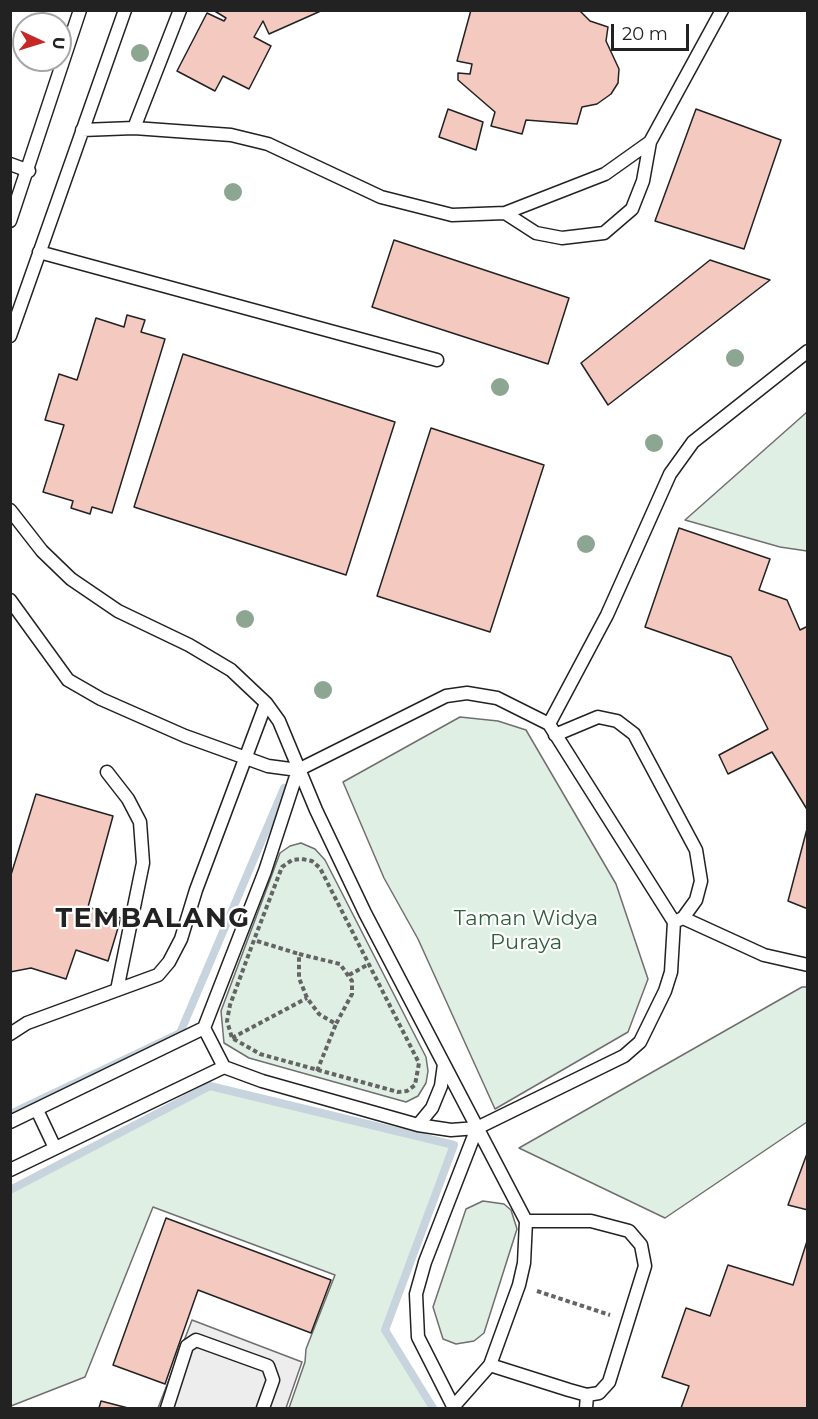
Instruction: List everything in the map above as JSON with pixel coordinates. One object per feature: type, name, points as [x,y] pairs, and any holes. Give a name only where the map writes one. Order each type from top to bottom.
[{"type":"lane","points":[[11,216],[29,171],[80,10]]},
{"type":"lane","points":[[10,336],[125,10]]},
{"type":"lane","points":[[134,128],[180,10]]},
{"type":"lane","points":[[505,213],[536,233],[562,238],[604,233],[632,209],[643,181],[650,142],[722,10]]},
{"type":"lane","points":[[82,130],[134,128],[231,135],[268,144],[381,198],[452,215],[505,213],[605,174],[650,142]]},
{"type":"lane","points":[[10,164],[29,171]]},
{"type":"lane","points":[[39,252],[437,360]]},
{"type":"lane","points":[[552,729],[607,615],[670,474],[693,442],[807,351]]},
{"type":"lane","points":[[10,510],[42,551],[71,579],[118,611],[189,645],[231,670],[266,703],[279,721],[298,770],[337,856],[526,1221],[524,1263],[519,1285],[490,1365],[454,1408],[418,1337],[416,1294],[425,1262],[477,1128]]},
{"type":"lane","points":[[10,600],[68,680],[112,704],[268,766],[298,770],[446,696],[467,693],[497,698],[552,729],[679,920],[764,955],[807,965]]},
{"type":"lane","points":[[10,1034],[27,1023],[158,975],[170,962],[181,939],[196,890],[266,703]]},
{"type":"lane","points":[[10,1170],[224,1067],[308,1095],[418,1125],[451,1130],[477,1128],[624,1056],[640,1042],[665,992],[671,972],[679,920],[696,900],[701,881],[696,850],[634,734],[617,721],[598,717],[552,729]]},
{"type":"lane","points":[[10,1122],[204,1028],[240,935],[298,770]]},
{"type":"lane","points":[[106,772],[128,799],[140,822],[142,853],[117,990]]},
{"type":"lane","points":[[204,1028],[224,1067]]},
{"type":"lane","points":[[418,1125],[432,1108],[441,1086],[444,1064]]},
{"type":"lane","points":[[37,1110],[55,1148]]},
{"type":"lane","points":[[490,1365],[587,1395],[599,1393],[609,1382],[645,1266],[640,1245],[629,1231],[591,1221],[526,1221]]},
{"type":"lane","points":[[167,1408],[187,1346],[196,1340],[268,1366],[273,1380],[263,1408]]},
{"type":"lane","points":[[586,1408],[587,1395]]},
{"type":"path","points":[[292,860],[312,861],[320,868],[367,965],[419,1063],[414,1085],[407,1092],[398,1092],[260,1054],[232,1038],[227,1021],[230,1005],[282,867],[292,860]]},
{"type":"path","points":[[240,935],[299,954],[330,960],[340,964],[349,975],[352,994],[336,1024],[308,1095]]},
{"type":"path","points":[[349,975],[386,953]]},
{"type":"path","points":[[299,954],[299,978],[307,998],[319,1014],[336,1024]]},
{"type":"path","points":[[232,1038],[307,998]]},
{"type":"path","points":[[519,1285],[628,1321]]},
{"type":"green space","points":[[807,412],[807,551],[780,547],[685,520]]},
{"type":"green space","name":"Taman Widya Puraya","points":[[460,717],[498,721],[526,730],[616,884],[648,979],[628,1032],[495,1109],[418,939],[384,878],[343,782]]},
{"type":"green space","points":[[301,843],[315,849],[325,860],[426,1057],[428,1071],[426,1083],[418,1096],[406,1102],[249,1058],[224,1043],[221,1011],[280,853],[290,846]]},
{"type":"green space","points":[[802,987],[807,987],[807,1122],[665,1218],[519,1148]]},
{"type":"green space","points":[[210,1086],[454,1145],[385,1329],[433,1408],[289,1408],[305,1362],[306,1349],[335,1275],[153,1207],[85,1377],[11,1406],[11,1190]]},
{"type":"green space","points":[[483,1201],[504,1204],[511,1210],[517,1229],[484,1333],[474,1341],[456,1344],[443,1339],[433,1307],[466,1209]]},
{"type":"shaded area","points":[[192,1320],[302,1362],[286,1408],[158,1408]]},
{"type":"building","points":[[213,10],[323,10],[269,34],[263,21],[254,37],[271,46],[249,89],[223,76],[215,91],[177,71],[207,13],[224,21],[226,18]]},
{"type":"building","points":[[471,10],[579,10],[590,21],[608,27],[606,41],[619,69],[618,83],[611,94],[597,104],[582,107],[577,124],[526,120],[522,134],[491,126],[495,112],[458,80],[458,73],[470,74],[472,64],[457,61]]},
{"type":"building","points":[[448,109],[483,122],[476,150],[439,137]]},
{"type":"building","points":[[696,109],[781,140],[744,249],[655,221]]},
{"type":"building","points":[[394,240],[569,298],[548,364],[372,307]]},
{"type":"building","points":[[710,260],[770,280],[608,405],[581,363]]},
{"type":"building","points":[[127,315],[145,320],[141,332],[165,339],[112,513],[92,507],[90,514],[71,508],[73,501],[43,492],[64,425],[45,420],[59,374],[77,380],[96,318],[124,327]]},
{"type":"building","points":[[183,354],[395,422],[346,575],[134,507]]},
{"type":"building","points":[[431,428],[544,465],[490,632],[377,596]]},
{"type":"building","points":[[679,528],[770,559],[759,590],[787,600],[800,630],[808,626],[808,811],[772,752],[728,774],[719,755],[768,729],[731,657],[645,627]]},
{"type":"building","points":[[36,794],[113,816],[88,907],[121,918],[108,961],[76,950],[66,979],[31,968],[10,972],[10,878]]},
{"type":"building","points":[[808,825],[808,909],[788,901]]},
{"type":"building","points":[[808,1151],[808,1210],[788,1205]]},
{"type":"building","points":[[166,1218],[331,1280],[311,1333],[198,1290],[165,1384],[113,1365]]},
{"type":"building","points":[[808,1238],[808,1408],[681,1408],[689,1386],[662,1377],[686,1308],[710,1316],[728,1265],[793,1285]]},
{"type":"building","points":[[101,1401],[128,1408],[99,1408]]},
{"type":"waterway","points":[[10,1114],[180,1033],[284,788]]},
{"type":"waterway","points":[[10,1190],[210,1086],[454,1145],[385,1330],[433,1408]]},
{"type":"district","name":"TEMBALANG","points":[[153,919]]}]
